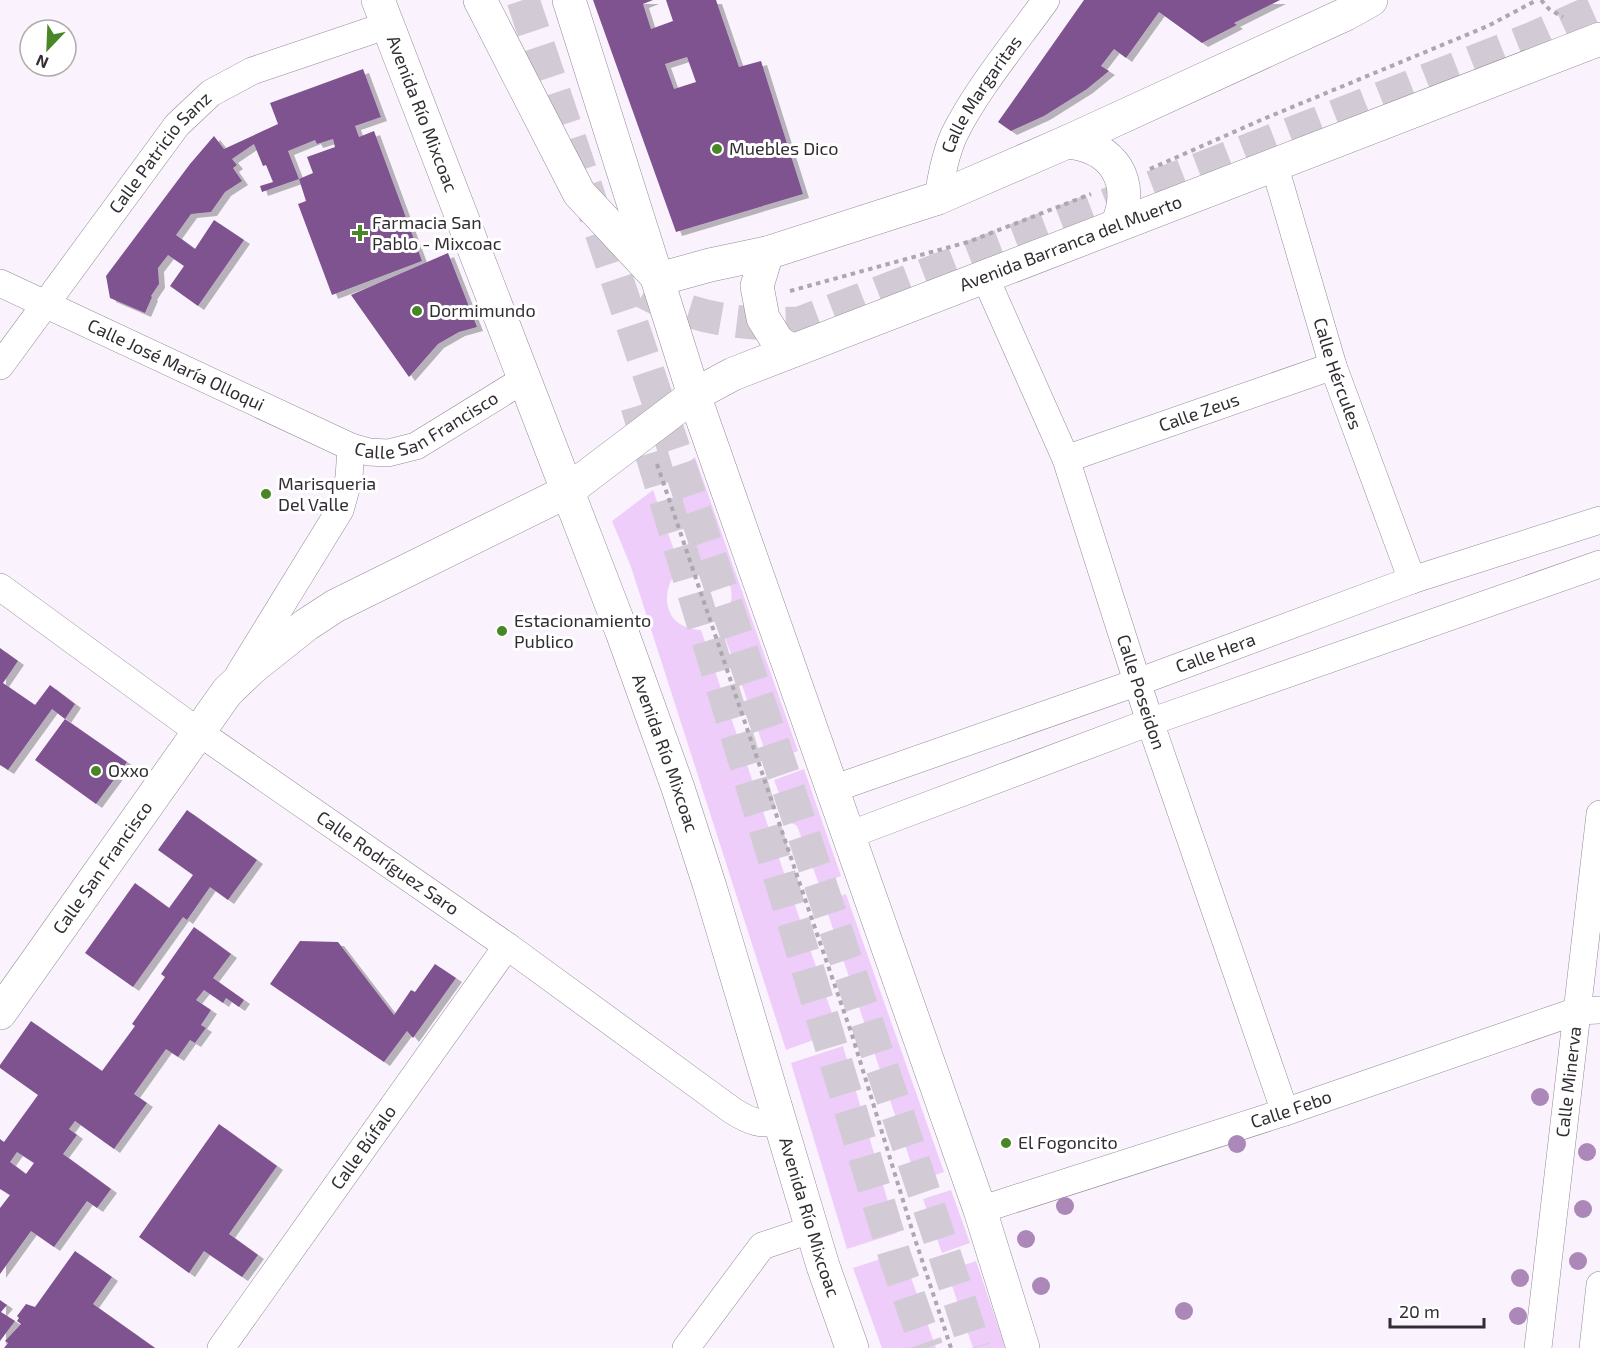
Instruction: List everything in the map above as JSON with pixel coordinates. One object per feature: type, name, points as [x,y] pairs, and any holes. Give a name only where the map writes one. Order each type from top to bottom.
[{"type":"main road","points":[[480,0],[579,193],[659,279]]},
{"type":"main road","points":[[570,0],[694,394],[980,1210],[1023,1348]]},
{"type":"main road","points":[[659,279],[767,253],[939,198],[1067,142],[1346,14],[1371,0]]},
{"type":"main road","name":"Avenida Río Mixcoac","points":[[383,13],[566,492],[622,632],[678,788],[813,1229],[852,1348]]},
{"type":"main road","name":"Avenida Barranca del Muerto","points":[[566,492],[694,394],[733,374],[1274,164],[1594,44]]},
{"type":"main road","points":[[1067,142],[1095,148],[1117,168],[1125,196],[1123,211],[1117,225]]},
{"type":"main road","points":[[767,253],[757,286],[763,318],[778,342],[792,351]]},
{"type":"main road","name":"Calle San Francisco","points":[[0,1013],[227,692],[278,645],[335,606],[566,492]]},
{"type":"street","name":"Calle Margaritas","points":[[939,198],[946,156],[953,136],[967,110],[1046,0]]},
{"type":"street","name":"Calle Patricio Sanz","points":[[0,366],[177,125],[211,93],[252,71],[383,13]]},
{"type":"street","name":"Calle Hércules","points":[[1274,164],[1333,366],[1412,580]]},
{"type":"street","name":"Calle Poseidon","points":[[985,276],[1066,459],[1150,722],[1285,1112]]},
{"type":"street","name":"Calle José María Olloqui","points":[[0,283],[351,447]]},
{"type":"street","name":"Calle Zeus","points":[[1066,459],[1333,366]]},
{"type":"street","name":"Calle San Francisco","points":[[227,692],[340,510],[349,478],[351,447],[369,452],[388,453],[416,446],[523,380]]},
{"type":"street","name":"Calle Hera","points":[[833,789],[1138,682],[1412,580],[1600,520]]},
{"type":"street","points":[[849,835],[1150,722],[1600,564]]},
{"type":"street","name":"Calle Rodríguez Saro","points":[[0,587],[200,733],[507,946],[733,1111],[749,1121],[767,1124],[780,1121]]},
{"type":"street","name":"Calle Minerva","points":[[1538,1348],[1588,1011],[1600,814]]},
{"type":"street","name":"Calle Búfalo","points":[[221,1348],[507,946]]},
{"type":"street","name":"Calle Febo","points":[[980,1210],[1588,1011]]},
{"type":"street","points":[[686,1348],[762,1246],[813,1229]]},
{"type":"street","points":[[1593,1348],[1600,1285]]},
{"type":"path","points":[[646,432],[852,1035],[951,1348]]},
{"type":"shaded area","points":[[695,457],[798,751],[769,762],[720,623],[727,614],[730,604],[732,595],[730,586],[720,570],[711,565],[699,563],[669,476]]},
{"type":"shaded area","points":[[653,490],[680,567],[669,587],[668,607],[672,616],[679,623],[688,628],[701,630],[838,1031],[786,1050],[631,567],[612,521]]},
{"type":"shaded area","points":[[804,769],[841,876],[819,884],[797,826],[790,822],[774,780]]},
{"type":"shaded area","points":[[846,894],[944,1172],[917,1181],[824,902]]},
{"type":"shaded area","points":[[843,1046],[897,1233],[847,1249],[791,1063]]},
{"type":"shaded area","points":[[951,1190],[970,1243],[942,1253],[923,1199]]},
{"type":"shaded area","points":[[902,1252],[936,1348],[882,1348],[853,1268]]},
{"type":"shaded area","points":[[976,1261],[1005,1348],[973,1348],[947,1271]]},
{"type":"building","name":"Muebles Dico","points":[[593,0],[653,0],[643,4],[651,29],[673,21],[666,0],[716,0],[739,67],[761,61],[803,194],[676,232]],"holes":[[[687,57],[696,82],[674,89],[665,64]]]},
{"type":"building","points":[[1084,0],[1280,0],[1234,23],[1237,25],[1202,43],[1159,12],[1126,58],[1114,49],[1101,66],[1109,71],[1087,89],[1044,116],[1011,131],[998,122]]},
{"type":"building","points":[[363,69],[381,117],[355,126],[359,137],[374,131],[422,261],[332,295],[298,204],[306,201],[299,179],[262,192],[260,186],[273,182],[254,144],[232,159],[237,165],[233,168],[242,181],[225,192],[211,212],[191,214],[176,235],[195,249],[214,220],[244,240],[198,306],[170,286],[184,266],[168,255],[158,268],[159,284],[151,296],[145,313],[110,298],[106,276],[190,164],[214,136],[224,149],[278,124],[270,103]],"holes":[[[333,139],[335,147],[307,157],[313,173],[299,179],[288,151],[315,140],[317,144]]]},
{"type":"building","name":"Dormimundo","points":[[448,253],[477,327],[459,332],[438,344],[409,377],[351,295]]},
{"type":"building","points":[[0,648],[18,661],[3,683],[35,705],[50,685],[75,704],[65,719],[52,709],[8,770],[0,765]]},
{"type":"building","points":[[65,719],[127,762],[96,804],[35,760]]},
{"type":"building","points":[[187,810],[257,860],[228,900],[210,887],[187,920],[183,917],[133,987],[85,953],[135,883],[169,908],[193,875],[158,850]]},
{"type":"building","points":[[194,927],[231,954],[213,978],[244,1000],[239,1007],[226,998],[223,1003],[204,990],[196,1000],[211,1010],[201,1025],[206,1028],[195,1043],[190,1040],[178,1057],[166,1049],[134,1094],[147,1103],[114,1149],[75,1121],[69,1129],[77,1135],[63,1154],[111,1189],[97,1208],[87,1201],[54,1247],[31,1231],[0,1274],[0,1208],[10,1195],[0,1189],[0,1139],[4,1142],[38,1095],[0,1068],[0,1065],[31,1021],[102,1071],[135,1026],[132,1024],[165,977],[161,974]],"holes":[[[17,1152],[34,1163],[26,1174],[10,1162]]]},
{"type":"building","points":[[300,941],[338,942],[394,1015],[411,990],[415,992],[435,964],[456,978],[413,1038],[407,1031],[384,1062],[270,984]]},
{"type":"building","points":[[219,1124],[277,1166],[229,1234],[258,1255],[242,1277],[204,1251],[189,1273],[139,1237]]},
{"type":"building","points":[[75,1251],[112,1277],[93,1304],[155,1348],[4,1348],[8,1343],[5,1341],[21,1324],[17,1321],[19,1318],[17,1316],[26,1304],[35,1307]]},
{"type":"building","points":[[0,1300],[7,1305],[1,1312],[15,1321],[0,1341]]},
{"type":"tunnel","points":[[523,0],[975,1348]]},
{"type":"tunnel","points":[[644,292],[681,309],[720,319],[740,322],[800,323],[1318,123],[1533,38],[1600,8]]},
{"type":"tunnel","points":[[637,406],[895,1257],[927,1348]]},
{"type":"place","name":"Muebles Dico","points":[[717,149]]},
{"type":"place","name":"Farmacia San Pablo - Mixcoac","points":[[360,233]]},
{"type":"place","name":"Dormimundo","points":[[417,311]]},
{"type":"place","name":"Marisqueria Del Valle","points":[[266,494]]},
{"type":"place","name":"Estacionamiento Publico","points":[[502,631]]},
{"type":"place","name":"Oxxo","points":[[96,771]]},
{"type":"place","name":"El Fogoncito","points":[[1006,1143]]}]
